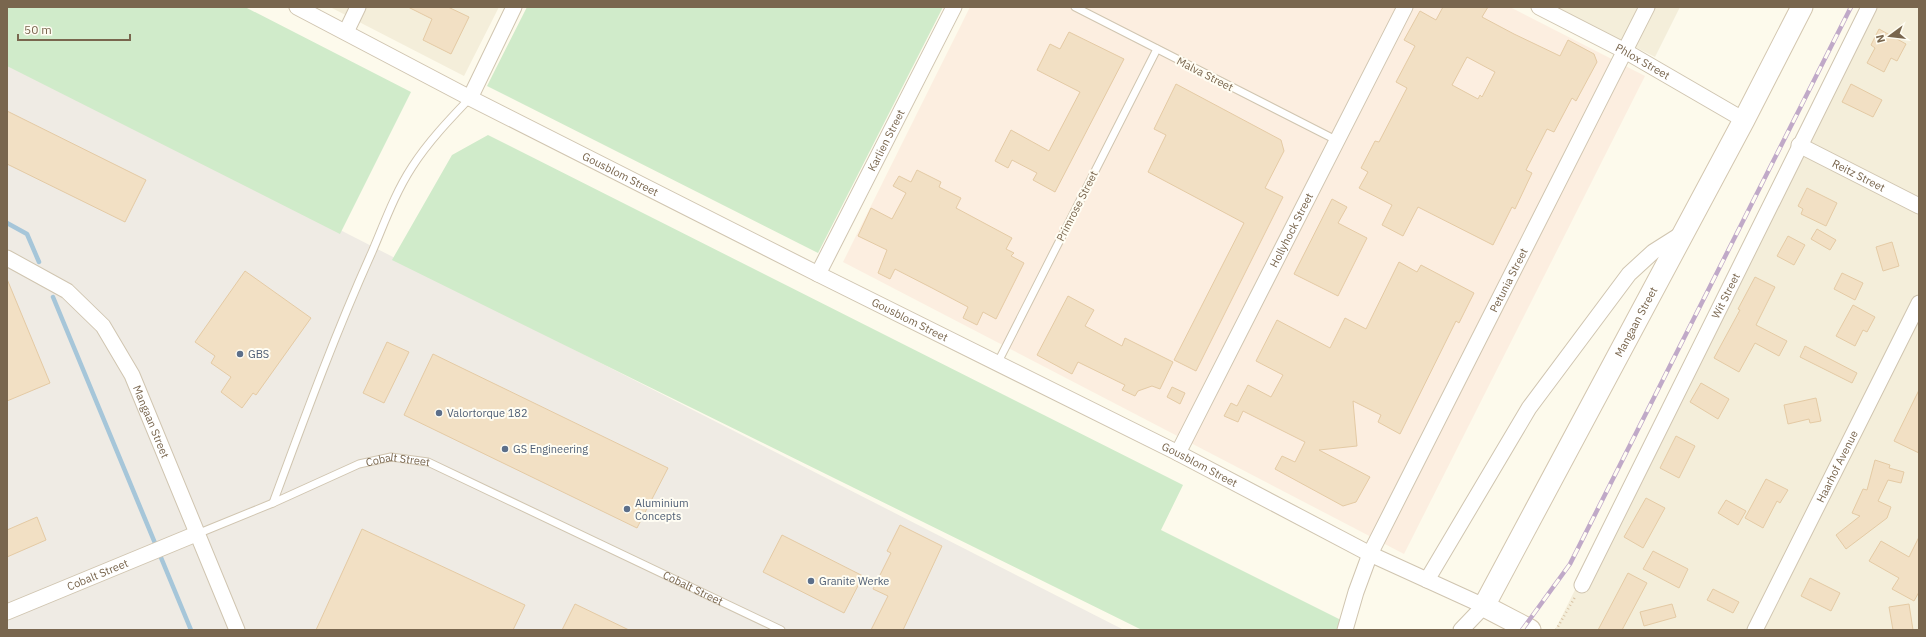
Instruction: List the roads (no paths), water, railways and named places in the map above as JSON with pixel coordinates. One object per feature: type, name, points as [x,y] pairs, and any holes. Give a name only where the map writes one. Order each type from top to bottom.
[{"type":"street","name":"Gousblom Street","points":[[297,7],[470,98],[997,364],[1178,453],[1370,554],[1484,606],[1527,629]]},
{"type":"street","points":[[346,32],[358,7]]},
{"type":"street","points":[[470,98],[514,7]]},
{"type":"street","name":"Karlien Street","points":[[818,274],[954,7]]},
{"type":"street","name":"Hollyhock Street","points":[[1178,453],[1405,7]]},
{"type":"street","name":"Phlox Street","points":[[1540,7],[1625,51],[1744,120]]},
{"type":"street","name":"Petunia Street","points":[[1345,630],[1356,592],[1370,554],[1647,7]]},
{"type":"street","name":"Mangaan Street","points":[[1461,630],[1484,606],[1744,120],[1802,7]]},
{"type":"street","name":"Wit Street","points":[[1582,585],[1799,145],[1869,7]]},
{"type":"street","name":"Reitz Street","points":[[1799,145],[1919,206]]},
{"type":"street","points":[[1427,580],[1534,402],[1629,274],[1653,252],[1685,231]]},
{"type":"street","name":"Mangaan Street","points":[[7,258],[67,291],[103,326],[132,375],[196,534],[237,630]]},
{"type":"street","name":"Haarhof Avenue","points":[[1755,630],[1919,303]]},
{"type":"street","name":"Cobalt Street","points":[[7,612],[196,534]]},
{"type":"lane","name":"Malva Street","points":[[1075,7],[1336,140]]},
{"type":"lane","name":"Primrose Street","points":[[997,364],[1157,49]]},
{"type":"lane","points":[[273,503],[321,374],[358,282],[399,191],[427,145],[470,98]]},
{"type":"lane","name":"Cobalt Street","points":[[196,534],[273,503],[359,464],[391,457],[428,462],[781,630]]},
{"type":"waterway","points":[[7,223],[27,234],[39,262]]},
{"type":"waterway","points":[[53,297],[191,630]]},
{"type":"railway","points":[[1522,630],[1570,564],[1851,7]]},
{"type":"place","name":"GBS","points":[[240,354]]},
{"type":"place","name":"Valortorque 182","points":[[439,413]]},
{"type":"place","name":"GS Engineering","points":[[505,449]]},
{"type":"place","name":"Aluminium Concepts","points":[[627,509]]},
{"type":"place","name":"Granite Werke","points":[[811,581]]}]
